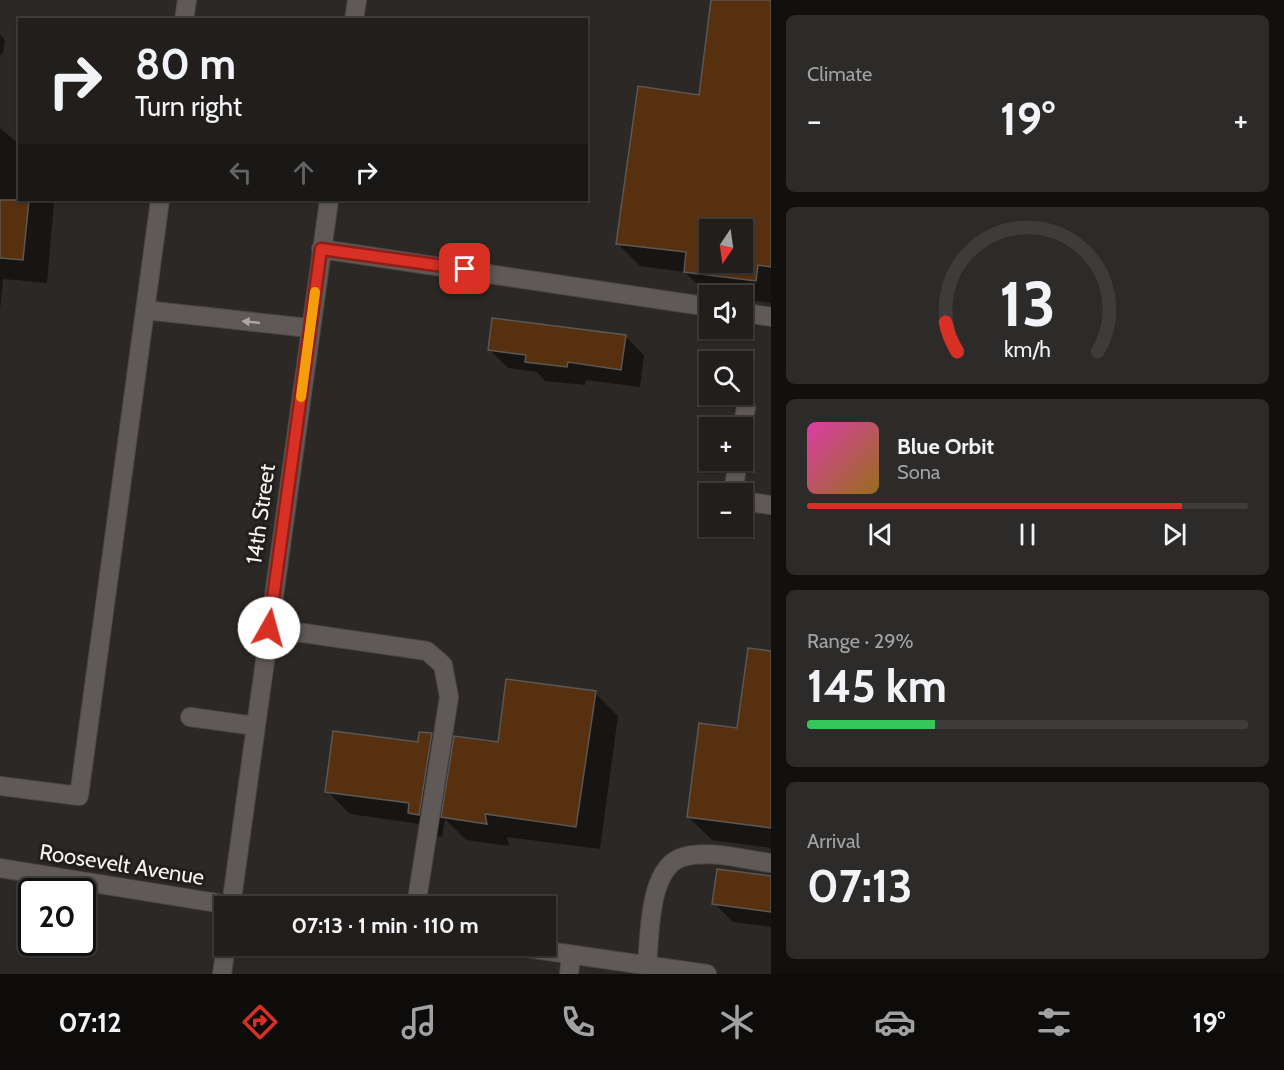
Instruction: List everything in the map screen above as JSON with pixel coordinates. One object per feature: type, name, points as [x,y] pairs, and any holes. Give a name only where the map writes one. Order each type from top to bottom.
[{"type":"street","points":[[184,18],[187,0]]},
{"type":"street","points":[[354,18],[357,0]]},
{"type":"street","points":[[0,786],[79,796],[160,201]]},
{"type":"street","name":"14th Street","points":[[232,896],[309,328],[329,201]]},
{"type":"street","points":[[321,249],[699,305]]},
{"type":"street","points":[[145,310],[309,328]]},
{"type":"street","points":[[753,314],[771,316]]},
{"type":"street","points":[[744,417],[746,407]]},
{"type":"street","points":[[753,503],[771,505]]},
{"type":"street","points":[[269,628],[427,651],[443,665],[449,697],[418,896]]},
{"type":"street","points":[[190,717],[256,726]]},
{"type":"street","points":[[646,965],[654,894],[666,869],[682,857],[708,856],[771,863]]},
{"type":"street","name":"Roosevelt Avenue","points":[[0,868],[214,903]]},
{"type":"street","points":[[556,953],[707,974]]},
{"type":"street","points":[[568,974],[571,955]]},
{"type":"street","points":[[222,974],[224,956]]},
{"type":"building","points":[[711,0],[771,0],[771,267],[758,265],[756,281],[684,272],[686,252],[616,244],[638,86],[699,95]]},
{"type":"building","points":[[0,200],[29,201],[23,260],[0,258]]},
{"type":"building","points":[[492,318],[626,335],[621,370],[568,362],[567,367],[525,362],[526,355],[488,350]]},
{"type":"building","points":[[748,648],[771,651],[771,828],[687,817],[699,723],[737,728]]},
{"type":"building","points":[[506,679],[596,691],[576,827],[485,814],[487,824],[441,817],[454,736],[498,742]]},
{"type":"building","points":[[333,731],[418,742],[419,732],[432,733],[419,815],[408,813],[409,803],[325,792]]},
{"type":"building","points":[[717,869],[771,876],[771,912],[712,904]]},
{"type":"slow traffic","points":[[301,397],[315,292]]},
{"type":"route","points":[[269,628],[321,249],[465,269]]}]
